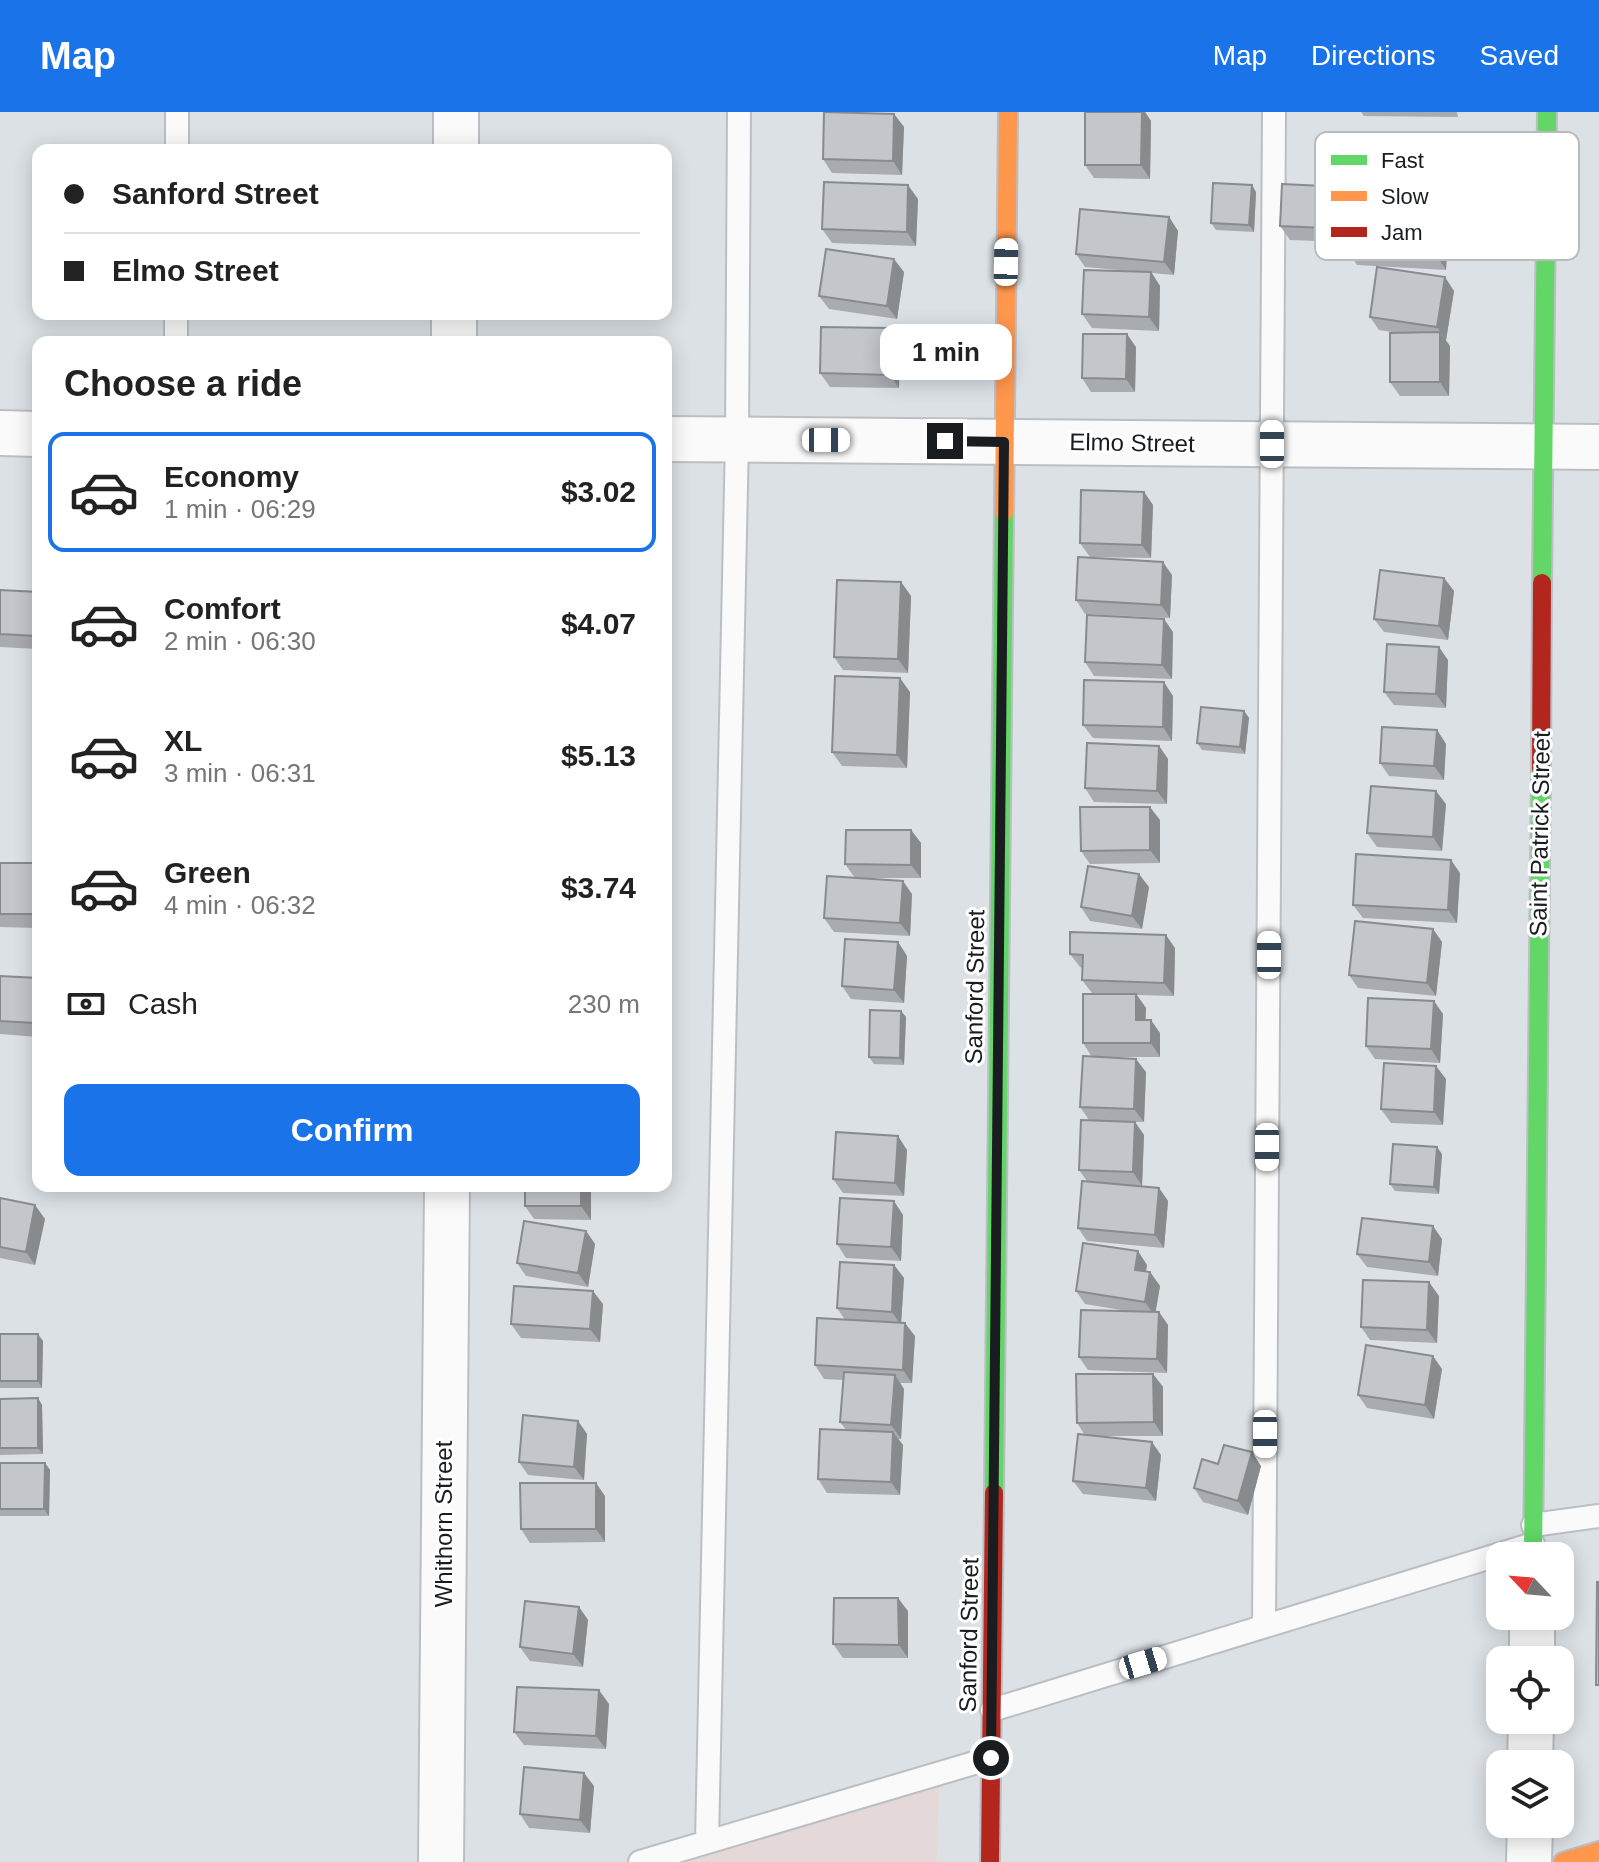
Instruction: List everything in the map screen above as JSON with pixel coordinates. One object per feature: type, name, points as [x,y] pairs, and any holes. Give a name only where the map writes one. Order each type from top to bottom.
[{"type":"street","points":[[456,112],[456,144]]},
{"type":"street","name":"Sanford Street","points":[[990,1862],[1008,112]]},
{"type":"street","name":"Saint Patrick Street","points":[[1547,112],[1547,132]]},
{"type":"street","name":"Saint Patrick Street","points":[[1533,1542],[1546,260]]},
{"type":"street","points":[[0,433],[32,434]]},
{"type":"street","name":"Elmo Street","points":[[672,439],[1599,447]]},
{"type":"street","name":"Whithorn Street","points":[[441,1862],[447,1192]]},
{"type":"street","points":[[1529,1862],[1530,1838]]},
{"type":"street","points":[[1563,1862],[1599,1851]]},
{"type":"lane","points":[[177,112],[177,144]]},
{"type":"lane","points":[[707,1842],[737,439],[739,112]]},
{"type":"lane","points":[[1264,1626],[1274,112]]},
{"type":"lane","points":[[1533,1542],[1599,1516]]},
{"type":"lane","points":[[992,1710],[1486,1557]]},
{"type":"lane","points":[[640,1862],[991,1758]]},
{"type":"shaded area","points":[[939,1785],[937,1862],[685,1862]]},
{"type":"building","points":[[824,112],[894,114],[893,161],[823,159]]},
{"type":"building","points":[[1085,112],[1142,112],[1141,165],[1085,165]]},
{"type":"building","points":[[824,182],[908,185],[907,232],[822,229]]},
{"type":"building","points":[[1213,183],[1252,185],[1249,225],[1211,223]]},
{"type":"building","points":[[1282,184],[1315,186],[1315,228],[1280,226]]},
{"type":"building","points":[[1080,209],[1169,217],[1164,262],[1076,254]]},
{"type":"building","points":[[826,249],[894,259],[887,306],[819,296]]},
{"type":"building","points":[[1377,267],[1445,277],[1437,327],[1370,317]]},
{"type":"building","points":[[1084,270],[1151,272],[1149,317],[1082,314]]},
{"type":"building","points":[[821,327],[890,328],[890,375],[820,373]]},
{"type":"building","points":[[1440,332],[1440,382],[1390,382],[1390,333]]},
{"type":"building","points":[[1083,334],[1127,334],[1126,379],[1082,378]]},
{"type":"building","points":[[1081,490],[1144,492],[1142,545],[1080,543]]},
{"type":"building","points":[[1078,557],[1163,562],[1161,605],[1076,600]]},
{"type":"building","points":[[1380,570],[1444,578],[1439,626],[1374,619]]},
{"type":"building","points":[[837,580],[901,582],[898,659],[834,657]]},
{"type":"building","points":[[0,590],[32,592],[32,636],[0,634]]},
{"type":"building","points":[[1087,615],[1164,619],[1162,665],[1085,662]]},
{"type":"building","points":[[1387,644],[1439,647],[1436,694],[1384,692]]},
{"type":"building","points":[[835,676],[900,678],[897,755],[832,752]]},
{"type":"building","points":[[1084,680],[1164,682],[1163,727],[1083,725]]},
{"type":"building","points":[[1201,707],[1244,711],[1240,747],[1197,743]]},
{"type":"building","points":[[1382,727],[1437,730],[1434,766],[1380,763]]},
{"type":"building","points":[[1087,743],[1159,746],[1157,791],[1085,788]]},
{"type":"building","points":[[1371,786],[1436,791],[1433,837],[1367,833]]},
{"type":"building","points":[[1080,807],[1150,807],[1150,850],[1081,851]]},
{"type":"building","points":[[846,830],[911,830],[911,865],[845,864]]},
{"type":"building","points":[[1356,854],[1451,860],[1448,910],[1353,905]]},
{"type":"building","points":[[0,863],[32,863],[32,914],[0,914]]},
{"type":"building","points":[[1088,866],[1139,874],[1132,916],[1081,907]]},
{"type":"building","points":[[827,876],[903,881],[900,923],[824,918]]},
{"type":"building","points":[[1355,921],[1433,929],[1427,983],[1349,975]]},
{"type":"building","points":[[1070,932],[1166,935],[1164,983],[1082,980],[1083,955],[1070,954]]},
{"type":"building","points":[[845,939],[898,942],[894,990],[842,986]]},
{"type":"building","points":[[0,976],[32,978],[32,1023],[0,1021]]},
{"type":"building","points":[[1083,994],[1136,994],[1136,1020],[1151,1020],[1151,1043],[1083,1043]]},
{"type":"building","points":[[1368,998],[1434,1001],[1431,1049],[1366,1046]]},
{"type":"building","points":[[870,1010],[901,1011],[900,1058],[869,1057]]},
{"type":"building","points":[[1083,1056],[1136,1059],[1134,1109],[1080,1107]]},
{"type":"building","points":[[1384,1063],[1436,1066],[1434,1112],[1381,1109]]},
{"type":"building","points":[[1081,1120],[1135,1122],[1133,1172],[1079,1170]]},
{"type":"building","points":[[836,1132],[898,1136],[895,1183],[833,1179]]},
{"type":"building","points":[[1393,1144],[1437,1147],[1434,1187],[1390,1184]]},
{"type":"building","points":[[1082,1181],[1159,1188],[1155,1235],[1078,1228]]},
{"type":"building","points":[[525,1192],[581,1192],[581,1206],[525,1206]]},
{"type":"building","points":[[0,1198],[35,1205],[26,1252],[0,1247]]},
{"type":"building","points":[[840,1198],[894,1201],[891,1247],[837,1244]]},
{"type":"building","points":[[1362,1218],[1433,1226],[1429,1262],[1357,1254]]},
{"type":"building","points":[[524,1221],[586,1231],[578,1273],[517,1263]]},
{"type":"building","points":[[1083,1243],[1138,1251],[1135,1270],[1150,1272],[1145,1302],[1076,1291]]},
{"type":"building","points":[[840,1262],[894,1265],[892,1312],[837,1308]]},
{"type":"building","points":[[1363,1280],[1429,1282],[1427,1330],[1361,1327]]},
{"type":"building","points":[[514,1286],[593,1291],[590,1329],[511,1324]]},
{"type":"building","points":[[1081,1310],[1159,1312],[1157,1359],[1079,1357]]},
{"type":"building","points":[[817,1318],[905,1323],[903,1370],[815,1365]]},
{"type":"building","points":[[0,1334],[38,1334],[38,1381],[0,1381]]},
{"type":"building","points":[[1366,1345],[1433,1356],[1425,1405],[1358,1395]]},
{"type":"building","points":[[844,1372],[895,1375],[891,1425],[840,1422]]},
{"type":"building","points":[[1076,1374],[1153,1374],[1154,1422],[1077,1423]]},
{"type":"building","points":[[38,1398],[38,1448],[0,1448],[0,1399]]},
{"type":"building","points":[[523,1415],[578,1421],[574,1467],[519,1462]]},
{"type":"building","points":[[820,1429],[893,1432],[891,1482],[818,1479]]},
{"type":"building","points":[[1078,1434],[1152,1442],[1146,1488],[1073,1481]]},
{"type":"building","points":[[1224,1445],[1252,1452],[1238,1501],[1194,1488],[1202,1459],[1218,1464]]},
{"type":"building","points":[[0,1463],[45,1463],[44,1509],[0,1509]]},
{"type":"building","points":[[520,1483],[596,1483],[596,1529],[521,1529]]},
{"type":"building","points":[[1599,1582],[1599,1685],[1596,1685]]},
{"type":"building","points":[[834,1598],[898,1598],[899,1645],[833,1644]]},
{"type":"building","points":[[525,1601],[579,1607],[573,1654],[520,1647]]},
{"type":"building","points":[[517,1687],[599,1690],[596,1736],[514,1732]]},
{"type":"building","points":[[524,1767],[584,1773],[580,1820],[520,1814]]},
{"type":"traffic: fast","points":[[1547,112],[1547,132]]},
{"type":"traffic: fast","points":[[1542,583],[1545,260]]},
{"type":"traffic: fast","points":[[994,1493],[1004,512]]},
{"type":"traffic: fast","points":[[1533,1542],[1541,768]]},
{"type":"traffic: slow","points":[[1004,512],[1008,112]]},
{"type":"traffic: slow","points":[[1563,1862],[1599,1851]]},
{"type":"traffic: jam","points":[[1541,768],[1542,583]]},
{"type":"traffic: jam","points":[[990,1862],[994,1493]]},
{"type":"route","points":[[945,441],[1004,442],[991,1758]]}]
